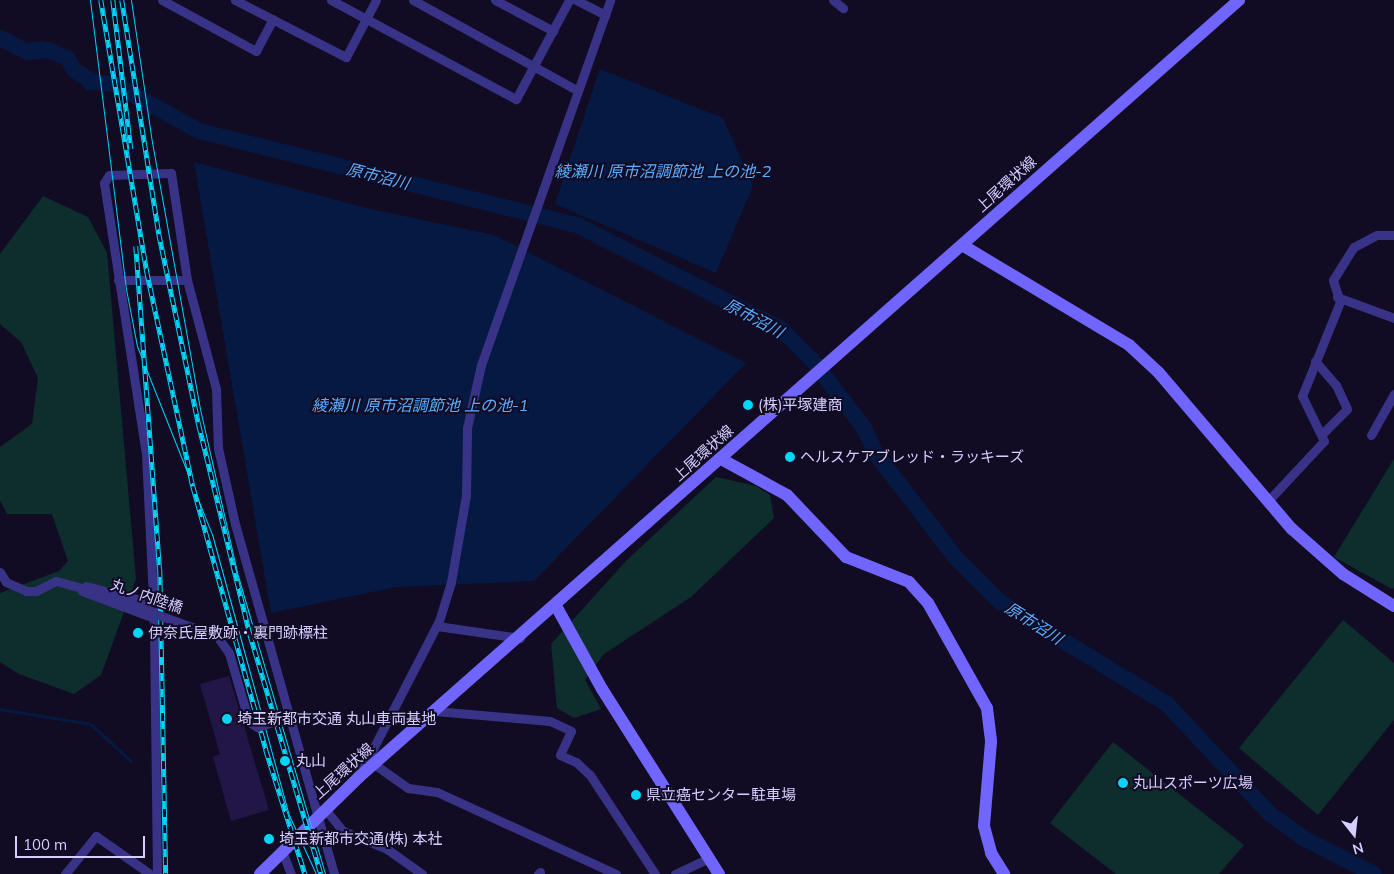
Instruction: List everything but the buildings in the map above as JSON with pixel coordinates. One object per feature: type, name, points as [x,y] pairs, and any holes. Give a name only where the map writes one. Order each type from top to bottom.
[{"type":"street","points":[[162,0],[256,52],[273,20]]},
{"type":"street","points":[[235,0],[346,57],[376,0]]},
{"type":"street","points":[[331,0],[516,99],[569,0]]},
{"type":"street","points":[[413,0],[578,90]]},
{"type":"street","points":[[495,0],[553,31]]},
{"type":"street","points":[[576,0],[605,15]]},
{"type":"street","points":[[359,776],[437,626],[453,573],[466,495],[467,428],[481,365],[610,0]]},
{"type":"street","points":[[834,0],[843,8]]},
{"type":"street","name":"上尾環状線","points":[[260,874],[359,776],[520,638],[1239,0]]},
{"type":"street","points":[[157,874],[154,603],[145,448],[104,184],[109,175],[171,173],[187,280],[216,389],[218,448],[223,472],[284,719],[322,812],[334,874]]},
{"type":"street","points":[[1268,501],[1321,447],[1322,433],[1303,405],[1302,396],[1340,302],[1333,280],[1354,248],[1378,235],[1394,235]]},
{"type":"street","points":[[962,245],[1129,345],[1159,373],[1268,501],[1322,557],[1394,606]]},
{"type":"street","points":[[118,280],[187,280]]},
{"type":"street","points":[[1337,297],[1394,318]]},
{"type":"street","points":[[1316,361],[1336,385],[1347,409],[1322,433]]},
{"type":"street","points":[[1371,435],[1394,394]]},
{"type":"street","points":[[721,459],[787,495],[846,557],[909,582],[928,603],[987,708],[991,742],[984,826],[991,853],[1004,874]]},
{"type":"street","points":[[0,572],[6,582],[26,591],[36,591],[56,580],[78,588],[84,594],[154,618]]},
{"type":"street","points":[[78,588],[88,586],[154,603]]},
{"type":"street","name":"丸ノ内陸橋","points":[[78,588],[89,590],[217,636],[229,653],[249,722],[257,727],[284,719]]},
{"type":"street","points":[[556,606],[602,690],[719,874]]},
{"type":"street","points":[[437,626],[520,638]]},
{"type":"street","points":[[435,711],[550,721],[570,731],[560,755],[576,762],[590,775],[654,874]]},
{"type":"street","points":[[374,764],[408,788],[437,792],[616,874]]},
{"type":"street","points":[[322,812],[343,831],[387,849],[422,874]]},
{"type":"street","points":[[65,874],[96,836],[150,874]]},
{"type":"street","points":[[282,851],[290,874]]},
{"type":"street","points":[[675,874],[709,858]]},
{"type":"green space","points":[[43,196],[88,217],[107,253],[136,579],[101,675],[74,694],[19,674],[0,662],[0,593],[59,571],[68,561],[52,514],[7,514],[0,500],[0,447],[32,424],[38,378],[21,342],[0,324],[0,254]]},
{"type":"green space","points":[[1394,459],[1394,588],[1392,589],[1334,557]]},
{"type":"green space","points":[[716,477],[756,486],[770,495],[774,518],[691,597],[604,654],[585,680],[601,709],[574,718],[557,708],[551,644],[626,561]]},
{"type":"green space","points":[[1343,620],[1394,663],[1394,720],[1318,815],[1239,748]]},
{"type":"green space","name":"丸山スポーツ広場","points":[[1113,742],[1244,845],[1219,874],[1116,874],[1050,823]]},
{"type":"water","points":[[0,32],[20,44],[41,41],[58,45],[89,82],[107,80],[110,85],[87,91],[59,51],[38,46],[14,50],[0,46]]},
{"type":"water","name":"綾瀬川 原市沼調節池 上の池-2","points":[[600,69],[723,118],[753,186],[716,273],[555,204]]},
{"type":"water","name":"綾瀬川 原市沼調節池 上の池-1","points":[[194,162],[366,208],[494,235],[746,363],[534,581],[396,587],[271,613]]},
{"type":"waterway","name":"原市沼川","points":[[0,38],[27,52],[48,50],[67,58],[75,71],[94,82],[114,84],[199,131],[579,226],[781,329],[813,361],[864,428],[876,454],[956,558],[1000,602],[1167,704],[1270,814],[1305,839],[1374,874]]},
{"type":"waterway","points":[[0,709],[91,724],[131,761]]},
{"type":"tram line","points":[[90,0],[126,289],[137,346],[212,534],[289,815],[316,874]]},
{"type":"tram line","points":[[131,0],[152,142],[200,409],[238,576],[325,874]]},
{"type":"railway","points":[[101,0],[147,272],[193,486],[266,750],[305,874]]},
{"type":"railway","points":[[113,0],[131,149]]},
{"type":"railway","points":[[122,0],[159,234],[199,425],[250,634],[321,874]]},
{"type":"railway","points":[[136,246],[160,569],[166,874]]},
{"type":"place","name":"(株)平塚建商","points":[[748,405]]},
{"type":"place","name":"ヘルスケアブレッド・ラッキーズ","points":[[790,457]]},
{"type":"place","name":"伊奈氏屋敷跡・裏門跡標柱","points":[[138,633]]},
{"type":"place","name":"埼玉新都市交通 丸山車両基地","points":[[227,719]]},
{"type":"place","name":"丸山","points":[[285,761]]},
{"type":"place","name":"丸山スポーツ広場","points":[[1123,783]]},
{"type":"place","name":"県立癌センター駐車場","points":[[636,795]]},
{"type":"place","name":"埼玉新都市交通(株) 本社","points":[[269,839]]}]
